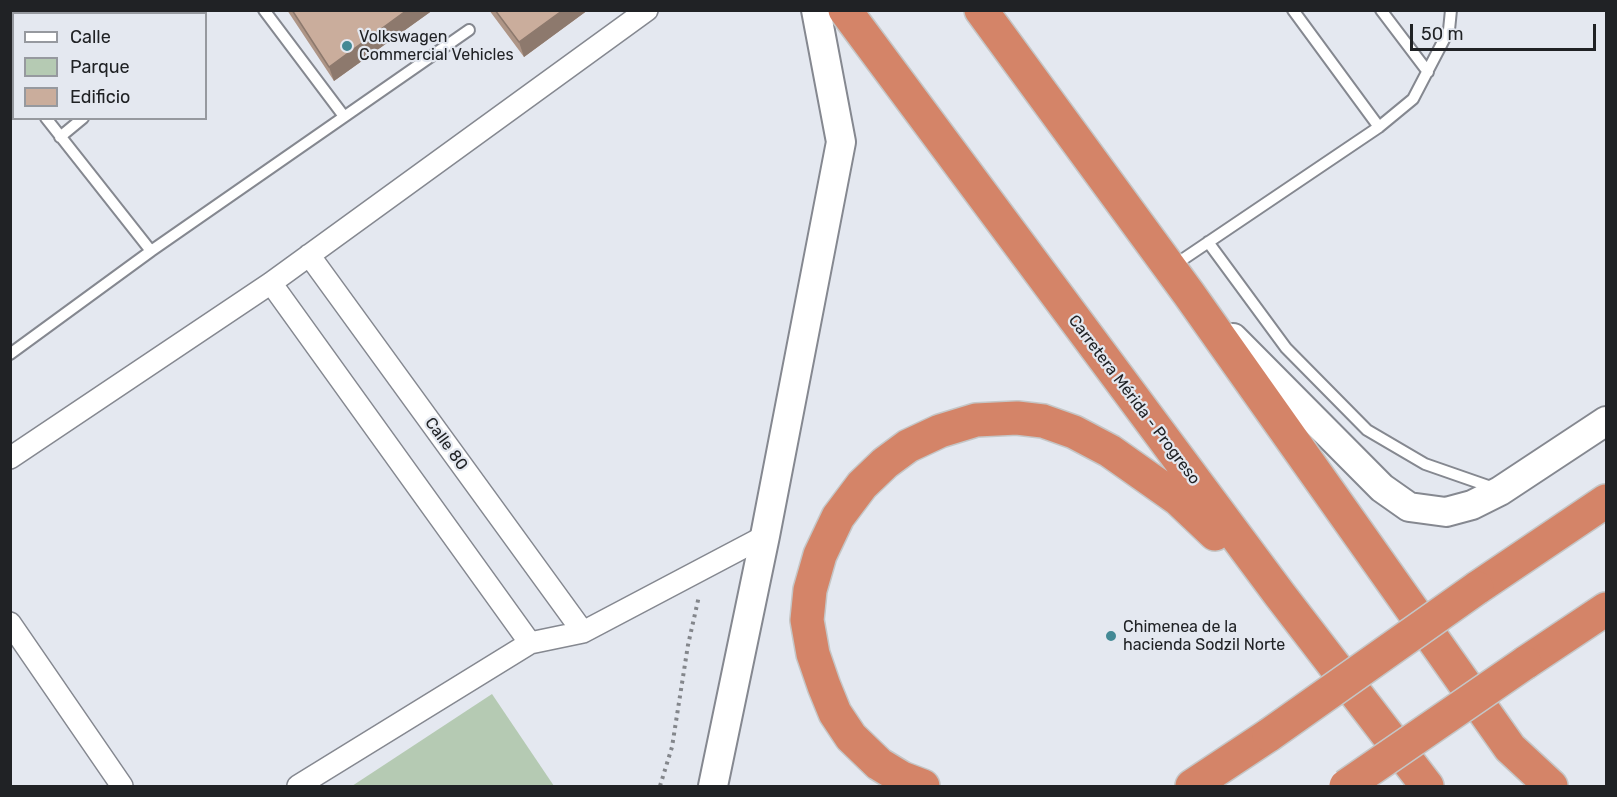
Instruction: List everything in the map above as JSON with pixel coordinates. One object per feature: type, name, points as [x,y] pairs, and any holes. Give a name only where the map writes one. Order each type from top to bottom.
[{"type":"highway","name":"Carretera Mérida - Progreso","points":[[845,10],[1418,782]]},
{"type":"highway","points":[[981,10],[1189,294],[1510,748],[1551,786]]},
{"type":"highway","points":[[923,786],[902,778],[879,764],[851,737],[835,713],[824,686],[813,654],[807,620],[810,590],[820,555],[838,517],[862,485],[908,446],[940,431],[976,420],[1017,418],[1042,421],[1074,432],[1110,451],[1178,500],[1280,595]]},
{"type":"highway","points":[[1191,786],[1269,735],[1477,588],[1606,501]]},
{"type":"highway","points":[[1346,786],[1606,609]]},
{"type":"main road","points":[[713,786],[765,536],[841,142],[816,10]]},
{"type":"main road","points":[[1189,294],[1382,488],[1408,507],[1446,512],[1472,505],[1500,491],[1606,421]]},
{"type":"street","points":[[10,458],[271,283],[647,10]]},
{"type":"street","name":"Calle 80","points":[[309,255],[583,632]]},
{"type":"street","points":[[271,283],[530,643]]},
{"type":"street","points":[[298,786],[530,643],[583,632],[765,536]]},
{"type":"street","points":[[10,623],[122,786]]},
{"type":"lane","points":[[264,10],[343,115]]},
{"type":"lane","points":[[1293,10],[1379,128]]},
{"type":"lane","points":[[1381,10],[1428,72]]},
{"type":"lane","points":[[1170,268],[1379,128],[1413,99],[1449,30],[1451,10]]},
{"type":"lane","points":[[10,354],[343,115],[469,30]]},
{"type":"lane","points":[[47,120],[151,251]]},
{"type":"lane","points":[[60,137],[81,120]]},
{"type":"lane","points":[[1208,242],[1286,348],[1366,430],[1425,464],[1500,491]]},
{"type":"path","points":[[660,786],[672,747],[688,645],[701,586]]},
{"type":"green space","points":[[492,694],[554,786],[352,786]]},
{"type":"building","name":"Volkswagen Commercial Vehicles","points":[[292,10],[407,10],[329,67]]},
{"type":"building","points":[[495,10],[563,10],[519,42]]},
{"type":"place","name":"Volkswagen Commercial Vehicles","points":[[347,46]]},
{"type":"place","name":"Chimenea de la hacienda Sodzil Norte","points":[[1111,636]]}]
